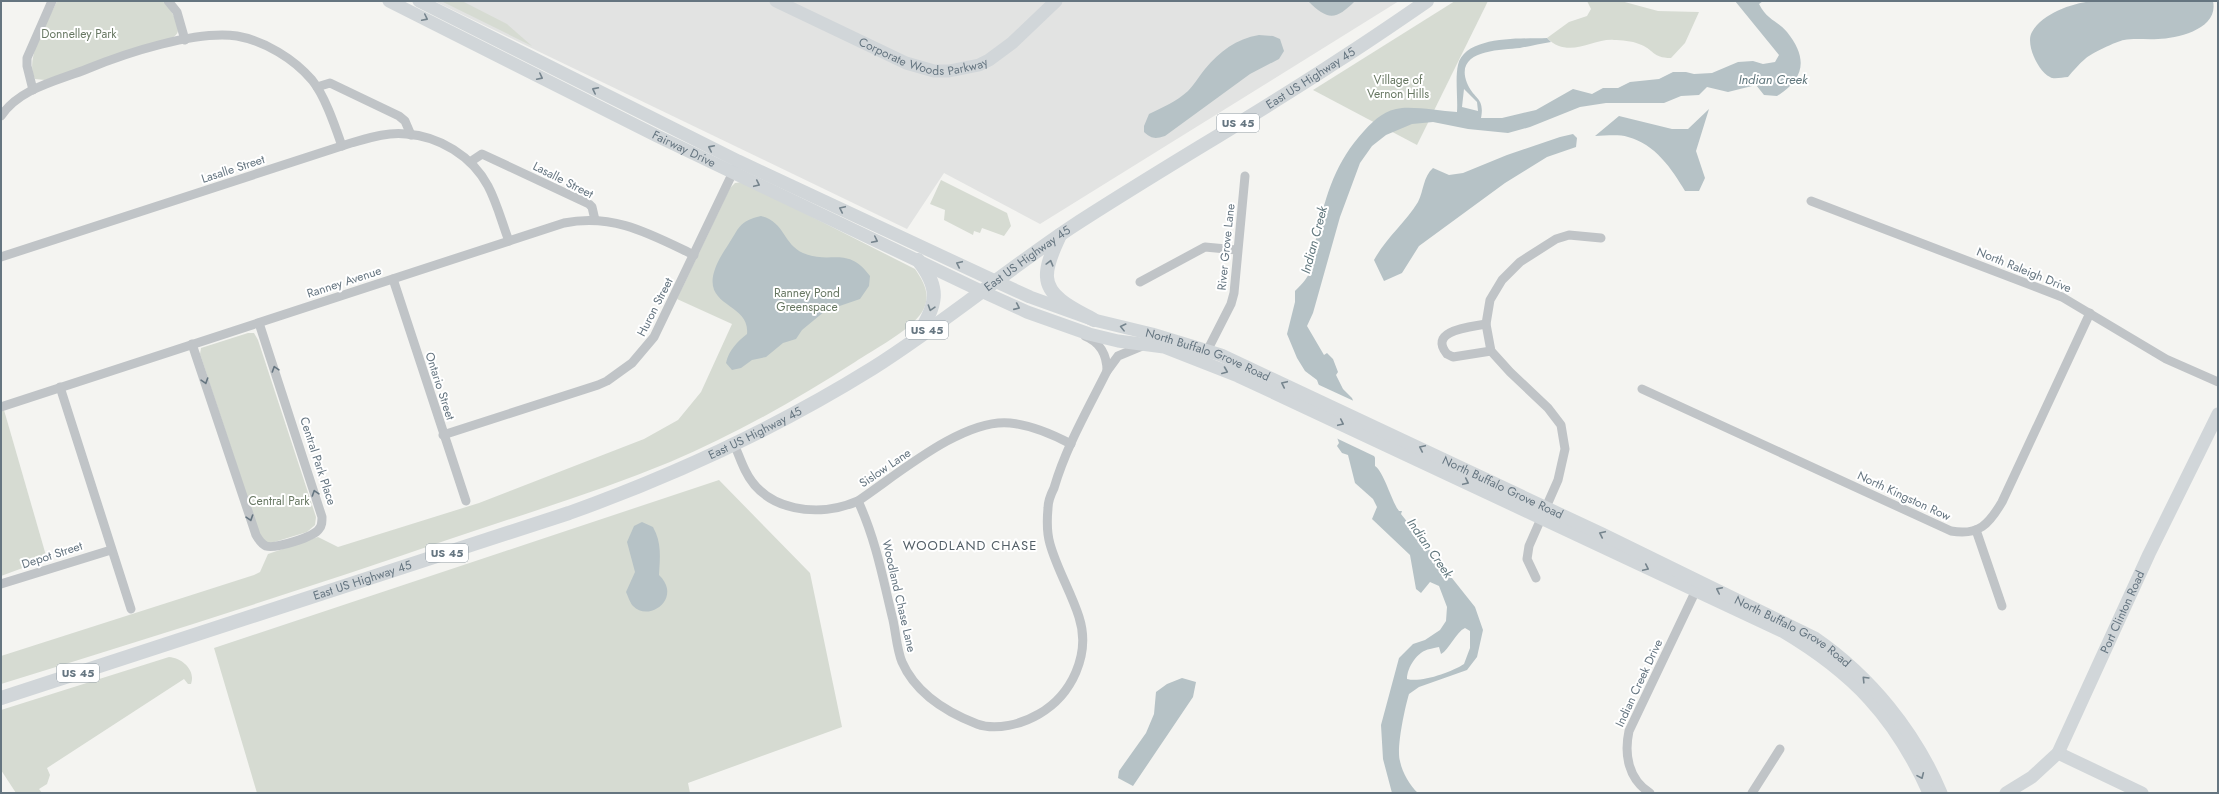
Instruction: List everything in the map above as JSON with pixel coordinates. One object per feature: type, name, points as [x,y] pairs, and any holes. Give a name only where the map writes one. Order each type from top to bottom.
[{"type":"main road","name":"Fairway Drive","points":[[389,1],[657,136],[736,166],[995,281]]},
{"type":"main road","name":"Fairway Drive","points":[[419,1],[918,260],[981,291]]},
{"type":"main road","name":"Corporate Woods Parkway","points":[[776,1],[906,63],[934,71],[949,71],[979,65],[989,60],[1012,43],[1056,1]]},
{"type":"main road","name":"East US Highway 45","points":[[1,698],[569,513],[623,494],[734,444],[872,368],[917,338],[1060,235],[1139,183],[1339,61],[1427,1]]},
{"type":"main road","points":[[1060,235],[1049,262],[1047,277],[1054,293],[1068,306],[1094,320]]},
{"type":"main road","points":[[917,338],[929,315],[934,292],[928,274],[918,260]]},
{"type":"main road","name":"North Buffalo Grove Road","points":[[995,281],[1030,297],[1094,320],[1205,356],[1318,406],[1698,586],[1815,638],[1838,654],[1865,678],[1884,700],[1910,738],[1941,793]]},
{"type":"main road","name":"North Buffalo Grove Road","points":[[981,291],[1043,318],[1089,334],[1118,341],[1149,344],[1205,356]]},
{"type":"main road","name":"Port Clinton Road","points":[[2006,793],[2032,777],[2058,753],[2149,554],[2218,414]]},
{"type":"main road","name":"North Buffalo Grove Road","points":[[1698,586],[1809,647],[1855,683],[1878,707],[1901,740],[1918,768],[1929,793]]},
{"type":"main road","points":[[2058,753],[2142,793]]},
{"type":"street","points":[[33,90],[26,66],[27,58],[52,1]]},
{"type":"street","points":[[168,1],[177,12],[185,40]]},
{"type":"street","points":[[1,116],[6,108],[24,93],[102,63],[185,40],[226,36],[252,40],[271,48],[286,57],[303,71],[317,87],[342,146]]},
{"type":"street","points":[[317,87],[330,83],[399,116],[405,121],[411,135]]},
{"type":"street","name":"Lasalle Street","points":[[1,257],[342,146],[381,135],[411,135],[422,137],[452,149],[470,162],[488,186],[509,241]]},
{"type":"street","name":"Lasalle Street","points":[[470,162],[482,154],[504,164],[589,204],[592,207],[595,220]]},
{"type":"street","name":"Huron Street","points":[[443,435],[598,385],[607,381],[632,363],[654,337],[736,166]]},
{"type":"street","name":"River Grove Lane","points":[[1205,356],[1231,304],[1234,293],[1245,176]]},
{"type":"street","name":"North Raleigh Drive","points":[[1811,201],[2062,297],[2166,359],[2218,382]]},
{"type":"street","name":"Ranney Avenue","points":[[1,407],[564,223],[595,220],[626,224],[640,229],[694,255]]},
{"type":"street","points":[[1536,578],[1527,559],[1529,546],[1558,480],[1565,449],[1560,425],[1548,408],[1510,372],[1491,350],[1486,324],[1490,300],[1502,280],[1520,262],[1556,239],[1569,235],[1601,238]]},
{"type":"street","points":[[1140,282],[1205,247],[1237,250]]},
{"type":"street","name":"Ontario Street","points":[[392,279],[466,501]]},
{"type":"street","name":"North Kingston Row","points":[[1642,389],[1951,531],[1967,532],[1981,529],[1992,520],[2002,502],[2090,313]]},
{"type":"street","points":[[1043,318],[1046,324],[1054,328],[1087,337],[1097,343],[1103,352],[1107,371]]},
{"type":"street","name":"Central Park Place","points":[[192,344],[256,535],[260,543],[267,547],[276,547],[313,534],[319,530],[322,517],[259,323]]},
{"type":"street","points":[[1486,324],[1451,331],[1443,339],[1442,344],[1444,350],[1453,357],[1491,350]]},
{"type":"street","name":"Woodland Chase Lane","points":[[858,501],[870,527],[878,552],[902,662],[918,688],[934,702],[956,716],[981,725],[1004,726],[1034,717],[1047,710],[1070,686],[1080,663],[1082,641],[1080,618],[1049,542],[1048,506],[1058,474],[1071,444],[1107,371],[1118,356],[1134,348],[1149,344]]},
{"type":"street","points":[[60,387],[131,609]]},
{"type":"street","name":"Sislow Lane","points":[[734,444],[744,470],[765,494],[778,502],[805,510],[823,511],[845,507],[858,501],[957,435],[981,425],[1010,422],[1034,428],[1071,444]]},
{"type":"street","points":[[1976,530],[2002,606]]},
{"type":"street","name":"Depot Street","points":[[1,584],[111,550]]},
{"type":"street","name":"Indian Creek Drive","points":[[1650,793],[1636,780],[1630,768],[1627,755],[1629,731],[1698,586]]},
{"type":"street","points":[[1752,793],[1780,749]]},
{"type":"shaded area","points":[[434,1],[1399,1],[1040,224],[944,173],[907,229]]},
{"type":"green space","name":"Donnelley Park","points":[[57,1],[162,1],[175,18],[178,26],[178,32],[170,40],[45,80],[35,79],[32,70],[35,50],[38,40]]},
{"type":"green space","points":[[441,1],[462,1],[507,24],[532,46]]},
{"type":"green space","name":"Village of Vernon Hills","points":[[1455,1],[1488,1],[1417,145],[1313,90]]},
{"type":"green space","points":[[1587,1],[1621,1],[1658,11],[1699,12],[1685,43],[1671,58],[1660,57],[1648,48],[1630,41],[1606,40],[1572,48],[1555,44],[1547,38],[1569,22],[1587,16],[1591,9]]},
{"type":"green space","points":[[941,180],[1007,213],[1011,226],[1004,236],[982,228],[980,233],[974,231],[973,235],[944,220],[945,210],[930,204]]},
{"type":"green space","name":"Ranney Pond Greenspace","points":[[743,182],[915,269],[924,284],[927,295],[922,312],[901,333],[810,390],[741,429],[670,462],[587,493],[336,578],[1,684],[1,656],[254,575],[260,572],[268,554],[318,537],[338,547],[479,503],[644,439],[678,420],[701,392],[732,324],[677,299],[730,188],[735,183]]},
{"type":"green space","name":"Central Park","points":[[248,333],[254,333],[258,340],[316,517],[315,525],[307,532],[271,543],[266,543],[261,539],[200,354],[201,348]]},
{"type":"green space","points":[[4,410],[47,559],[1,576],[1,411]]},
{"type":"green space","points":[[719,480],[810,573],[842,727],[688,783],[690,793],[257,793],[214,648]]},
{"type":"green space","points":[[169,657],[183,662],[187,666],[192,674],[191,684],[188,684],[184,679],[47,768],[50,775],[47,784],[39,789],[42,793],[16,793],[1,770],[1,710]]},
{"type":"water","points":[[1308,1],[1355,1],[1342,12],[1332,16],[1321,12]]},
{"type":"water","name":"Indian Creek","points":[[1735,1],[1763,1],[1759,4],[1762,10],[1787,32],[1798,51],[1800,67],[1798,75],[1786,89],[1777,96],[1764,95],[1756,85],[1728,92],[1707,87],[1699,95],[1681,96],[1664,103],[1606,103],[1580,107],[1530,127],[1508,133],[1468,129],[1433,122],[1412,124],[1386,135],[1372,146],[1360,163],[1340,217],[1313,313],[1307,326],[1324,355],[1327,353],[1333,359],[1338,372],[1336,375],[1343,389],[1352,398],[1375,458],[1375,466],[1381,474],[1396,506],[1399,511],[1402,511],[1401,514],[1475,607],[1483,630],[1477,657],[1467,670],[1419,687],[1409,694],[1405,708],[1399,755],[1404,774],[1409,783],[1418,793],[1392,793],[1383,759],[1381,725],[1399,658],[1413,644],[1425,640],[1440,630],[1446,621],[1447,607],[1439,586],[1430,582],[1421,593],[1416,589],[1410,555],[1372,519],[1377,507],[1373,499],[1355,483],[1348,455],[1342,453],[1337,446],[1339,443],[1317,380],[1305,371],[1297,358],[1287,334],[1295,302],[1295,291],[1303,283],[1311,271],[1315,244],[1324,205],[1339,166],[1354,142],[1373,122],[1386,113],[1402,108],[1457,112],[1458,65],[1463,55],[1471,48],[1483,44],[1524,38],[1547,38],[1551,42],[1520,48],[1491,51],[1473,58],[1467,64],[1465,72],[1467,83],[1480,102],[1482,111],[1481,118],[1502,118],[1536,110],[1573,89],[1592,94],[1603,88],[1618,88],[1630,82],[1659,79],[1673,72],[1686,72],[1694,74],[1712,73],[1738,62],[1753,61],[1763,64],[1775,62],[1779,55]],"holes":[[[1464,89],[1477,102],[1478,111],[1462,107]],[[1465,628],[1470,631],[1470,648],[1464,664],[1436,676],[1413,680],[1407,679],[1411,665],[1417,656],[1425,650],[1439,647],[1441,654]]]},
{"type":"water","points":[[2091,1],[2213,1],[2213,11],[2210,19],[2204,25],[2186,34],[2166,38],[2124,40],[2104,48],[2088,57],[2078,65],[2068,77],[2050,77],[2041,69],[2031,50],[2030,37],[2032,32],[2037,25],[2058,10],[2075,4]]},
{"type":"water","points":[[1259,35],[1273,36],[1280,39],[1284,51],[1279,59],[1250,74],[1165,136],[1154,138],[1144,132],[1144,126],[1149,114],[1174,101],[1188,91],[1205,69],[1223,51],[1243,39]]},
{"type":"water","points":[[1709,109],[1696,151],[1705,178],[1699,191],[1685,191],[1662,158],[1638,140],[1612,135],[1595,136],[1619,116],[1672,129],[1688,129]]},
{"type":"water","points":[[1573,134],[1577,138],[1576,147],[1547,157],[1505,183],[1419,246],[1402,273],[1384,281],[1374,260],[1418,202],[1427,175],[1433,168],[1449,175],[1463,173],[1507,155]]},
{"type":"water","points":[[761,216],[775,223],[791,244],[803,253],[813,256],[846,258],[854,261],[870,276],[869,286],[860,299],[825,311],[802,330],[796,339],[783,343],[766,357],[752,360],[741,368],[732,370],[726,363],[729,354],[747,334],[745,322],[739,314],[715,292],[713,282],[716,266],[740,226],[748,220]]},
{"type":"water","points":[[642,522],[653,527],[656,533],[660,551],[659,575],[665,584],[667,592],[666,599],[661,606],[655,610],[647,612],[633,606],[626,592],[635,572],[627,542],[634,526]]},
{"type":"water","points":[[1182,678],[1196,682],[1193,697],[1133,786],[1118,778],[1119,771],[1146,733],[1154,714],[1156,692],[1167,684]]},
{"type":"pier","points":[[1317,384],[1356,402],[1376,457],[1336,438]]},
{"type":"district","name":"WOODLAND CHASE","points":[[970,545]]}]
